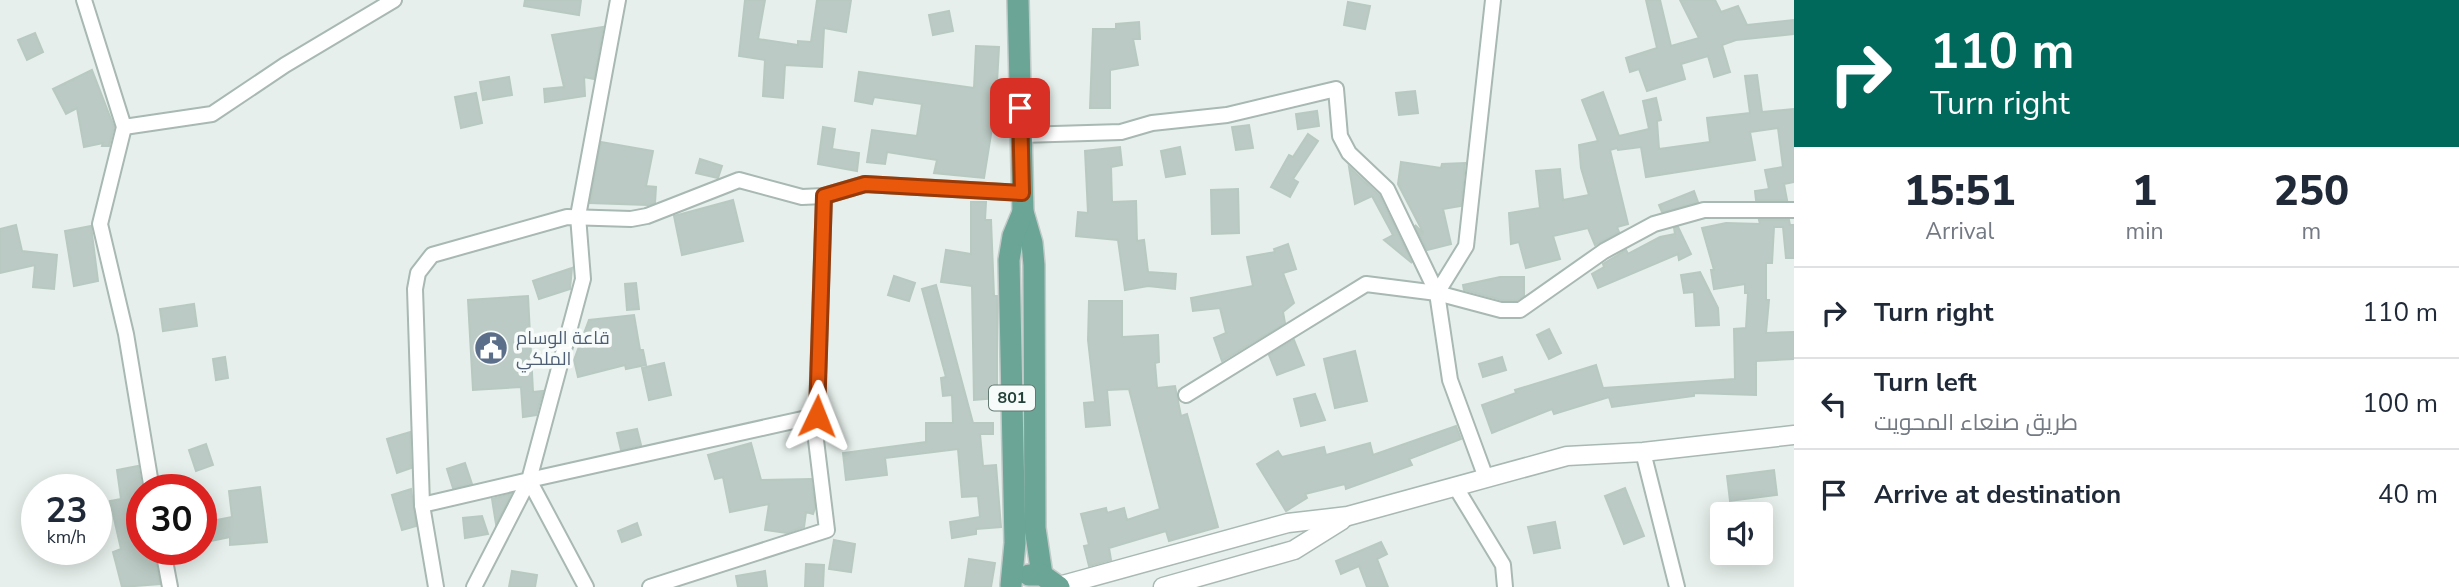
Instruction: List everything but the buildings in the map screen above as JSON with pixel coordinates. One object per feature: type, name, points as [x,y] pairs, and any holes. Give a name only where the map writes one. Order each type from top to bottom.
[{"type":"main road","name":"801","points":[[1018,0],[1022,203],[1034,254],[1035,528],[1053,583]]},
{"type":"main road","name":"801","points":[[1010,586],[1015,543],[1009,260],[1022,203]]},
{"type":"main road","points":[[1010,586],[1020,578],[1053,583]]},
{"type":"street","points":[[84,0],[124,127],[100,224],[126,334],[149,474]]},
{"type":"street","points":[[124,127],[212,114],[285,65],[394,0]]},
{"type":"street","points":[[474,587],[529,480],[583,279],[578,216],[618,0]]},
{"type":"street","points":[[1437,293],[1466,246],[1493,0]]},
{"type":"street","points":[[1021,135],[1121,132],[1152,123],[1227,115],[1336,89],[1340,136],[1349,153],[1387,189],[1437,293],[1450,380],[1486,478]]},
{"type":"street","points":[[436,587],[422,505],[415,289],[422,265],[432,255],[578,216],[639,218],[739,180],[791,195],[824,196],[865,184],[1022,203]]},
{"type":"street","points":[[649,587],[827,530],[816,440],[824,196]]},
{"type":"street","points":[[1186,395],[1366,284],[1437,293],[1501,310],[1520,310],[1604,251],[1654,225],[1703,210],[1794,210]]},
{"type":"street","points":[[422,505],[817,416]]},
{"type":"street","points":[[1053,583],[1288,523],[1348,516],[1567,456],[1643,452],[1794,435]]},
{"type":"street","points":[[1643,452],[1677,587]]},
{"type":"street","points":[[529,480],[586,587]]},
{"type":"street","points":[[1455,486],[1503,565],[1505,587]]},
{"type":"street","points":[[1163,587],[1294,550],[1348,516]]},
{"type":"street","points":[[166,565],[170,587]]},
{"type":"place","name":"قاعة الوسام الملكي","points":[[491,348]]},
{"type":"route","points":[[817,416],[824,196],[865,184],[1022,193],[1020,108]]}]
